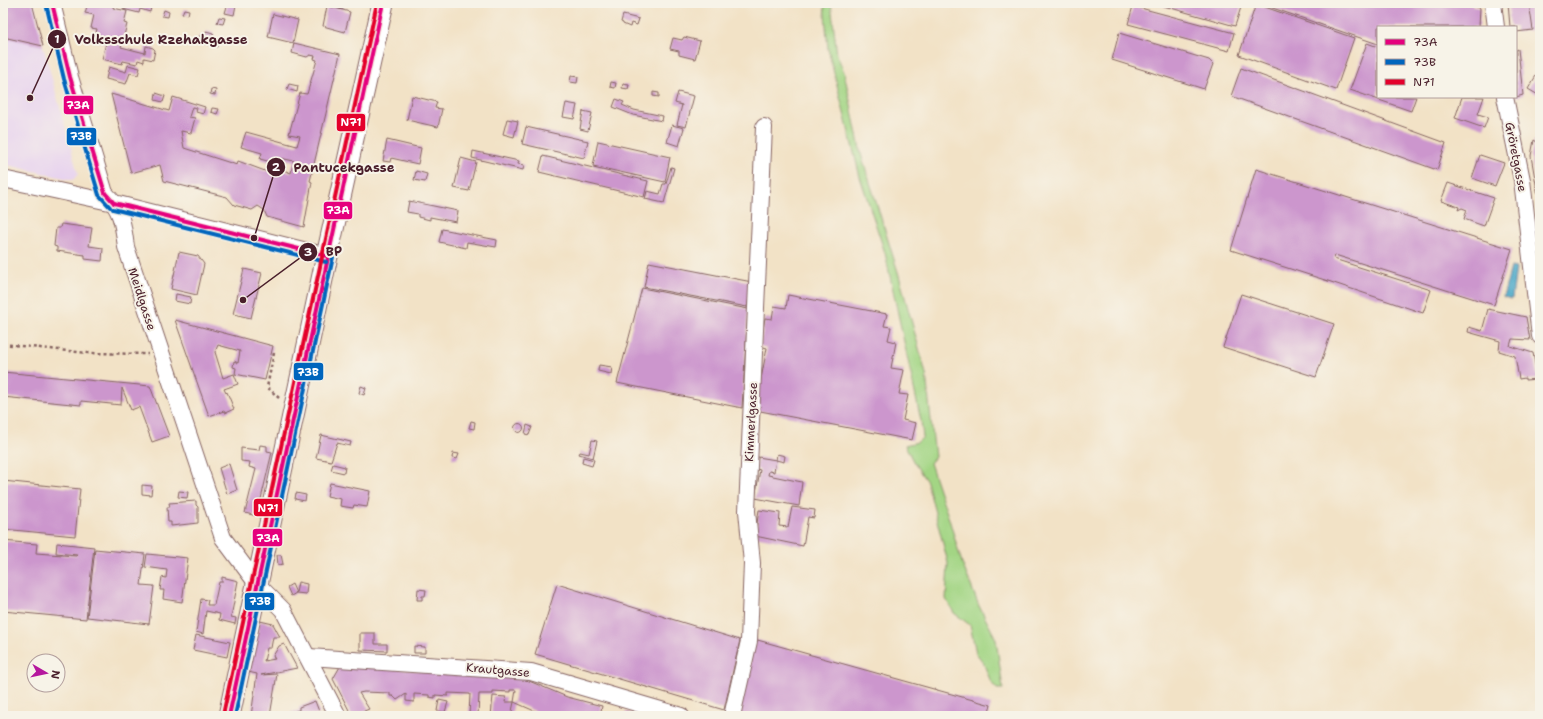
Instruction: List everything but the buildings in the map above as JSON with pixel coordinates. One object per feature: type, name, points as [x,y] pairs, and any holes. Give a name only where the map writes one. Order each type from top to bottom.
[{"type":"main road","points":[[229,716],[327,256],[383,3]]},
{"type":"street","name":"Meidlgasse","points":[[52,3],[70,78],[105,193],[114,203],[122,217],[126,247],[160,353],[223,538],[258,585],[283,610],[309,656],[338,716]]},
{"type":"street","points":[[1493,3],[1496,26]]},
{"type":"street","name":"Gröretgasse","points":[[1505,98],[1522,180],[1540,336]]},
{"type":"street","name":"Kimmerlgasse","points":[[732,716],[749,641],[752,562],[747,512],[764,127]]},
{"type":"street","points":[[3,179],[114,203],[327,256]]},
{"type":"street","name":"Krautgasse","points":[[309,656],[530,672],[681,716]]},
{"type":"path","points":[[3,344],[87,353],[144,355],[160,353]]},
{"type":"path","points":[[274,353],[267,387],[285,403]]},
{"type":"shaded area","points":[[3,3],[34,3],[43,46],[78,174],[73,180],[3,164]]},
{"type":"green space","points":[[824,3],[831,3],[837,55],[844,72],[861,154],[898,272],[926,374],[935,457],[930,463],[962,563],[979,606],[996,639],[1003,689],[997,689],[991,682],[983,662],[976,653],[970,625],[954,613],[946,599],[948,563],[927,482],[913,461],[905,445],[918,442],[923,437],[921,421],[885,253],[860,177],[828,49]]},
{"type":"water","points":[[1511,267],[1516,268],[1512,299],[1503,297]]},
{"type":"transit line","name":"73A","points":[[52,3],[70,77],[105,193],[114,203]]},
{"type":"transit line","name":"N71","points":[[223,715],[377,3]]},
{"type":"transit line","name":"73A","points":[[229,716],[383,3]]},
{"type":"transit line","name":"73B","points":[[46,4],[64,79],[99,195],[110,207]]},
{"type":"transit line","name":"73A","points":[[114,203],[327,256]]},
{"type":"transit line","name":"73B","points":[[113,209],[326,262]]},
{"type":"transit line","name":"73B","points":[[235,716],[333,257]]},
{"type":"place","name":"Volksschule Rzehakgasse","points":[[30,98]]},
{"type":"place","name":"Pantucekgasse","points":[[254,238]]},
{"type":"place","name":"BP","points":[[243,300]]}]
